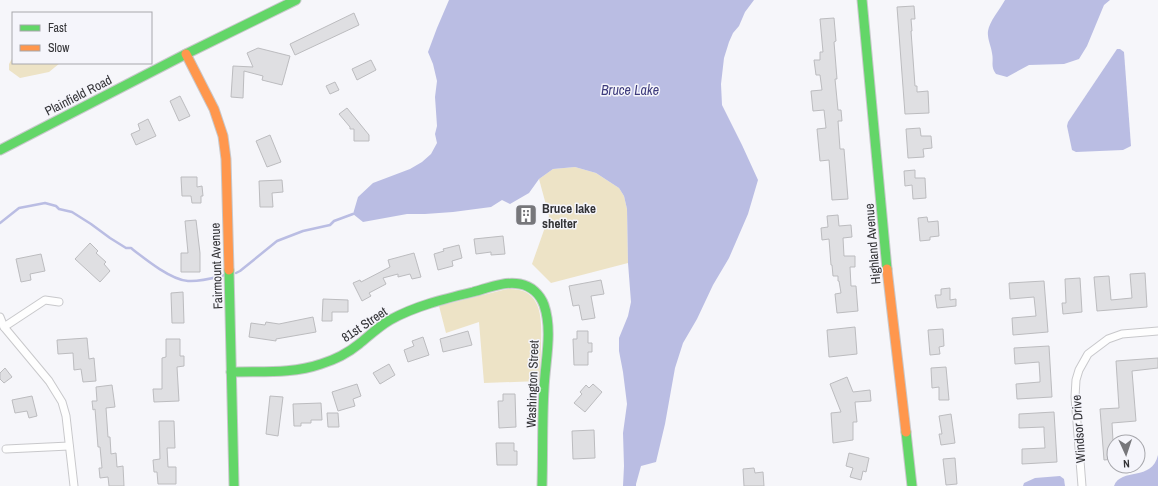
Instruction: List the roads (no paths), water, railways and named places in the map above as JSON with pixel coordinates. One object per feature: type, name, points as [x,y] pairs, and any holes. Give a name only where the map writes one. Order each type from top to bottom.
[{"type":"street","name":"Plainfield Road","points":[[0,150],[186,54],[296,0]]},
{"type":"street","name":"Highland Avenue","points":[[862,0],[888,278],[912,486]]},
{"type":"street","name":"Fairmount Avenue","points":[[186,54],[221,127],[224,141],[226,159],[234,486]]},
{"type":"street","name":"81st Street","points":[[232,372],[293,370],[320,364],[348,351],[380,326],[404,313],[456,296],[502,284],[516,283],[532,288]]},
{"type":"street","name":"Washington Street","points":[[532,288],[537,291],[542,300],[547,320],[542,486]]},
{"type":"street","points":[[4,326],[45,300],[59,302]]},
{"type":"street","points":[[0,317],[4,326],[59,395],[64,409],[74,486]]},
{"type":"street","name":"Windsor Drive","points":[[1082,486],[1075,397],[1076,380],[1079,370],[1088,354],[1108,339],[1122,334],[1158,331]]},
{"type":"street","points":[[6,449],[70,446]]},
{"type":"water","name":"Bruce Lake","points":[[449,0],[754,0],[745,12],[739,26],[733,33],[729,42],[724,58],[721,84],[722,105],[758,180],[748,214],[729,258],[713,285],[697,319],[683,343],[675,368],[665,424],[656,462],[641,466],[636,486],[623,486],[623,433],[627,404],[619,351],[619,338],[628,316],[631,302],[628,263],[627,209],[624,196],[619,188],[596,173],[575,167],[553,169],[539,179],[529,193],[510,204],[502,200],[491,207],[453,212],[407,214],[363,222],[353,214],[358,197],[373,183],[410,169],[422,162],[431,154],[437,143],[435,134],[437,126],[435,97],[437,81],[433,64],[428,52]]},
{"type":"water","points":[[1005,0],[1110,0],[1104,5],[1087,46],[1079,59],[1064,64],[1029,65],[1007,77],[996,74],[994,71],[988,34],[990,24]]},
{"type":"water","points":[[1117,49],[1124,52],[1131,146],[1123,150],[1076,152],[1072,150],[1067,126],[1068,122]]},
{"type":"water","points":[[1158,455],[1158,486],[1114,486],[1118,480],[1123,477],[1135,474],[1146,474],[1146,471],[1150,469],[1155,463]]},
{"type":"water","points":[[1060,476],[1064,479],[1065,486],[1023,486],[1024,483],[1035,478]]},
{"type":"waterway","points":[[0,223],[19,208],[45,203],[56,206],[59,209],[72,212],[126,248],[131,248],[166,273],[181,280],[206,280],[225,275]]},
{"type":"waterway","points":[[236,273],[277,241],[303,231],[330,225],[334,221],[353,214]]},
{"type":"place","name":"Bruce lake shelter","points":[[526,215]]}]
